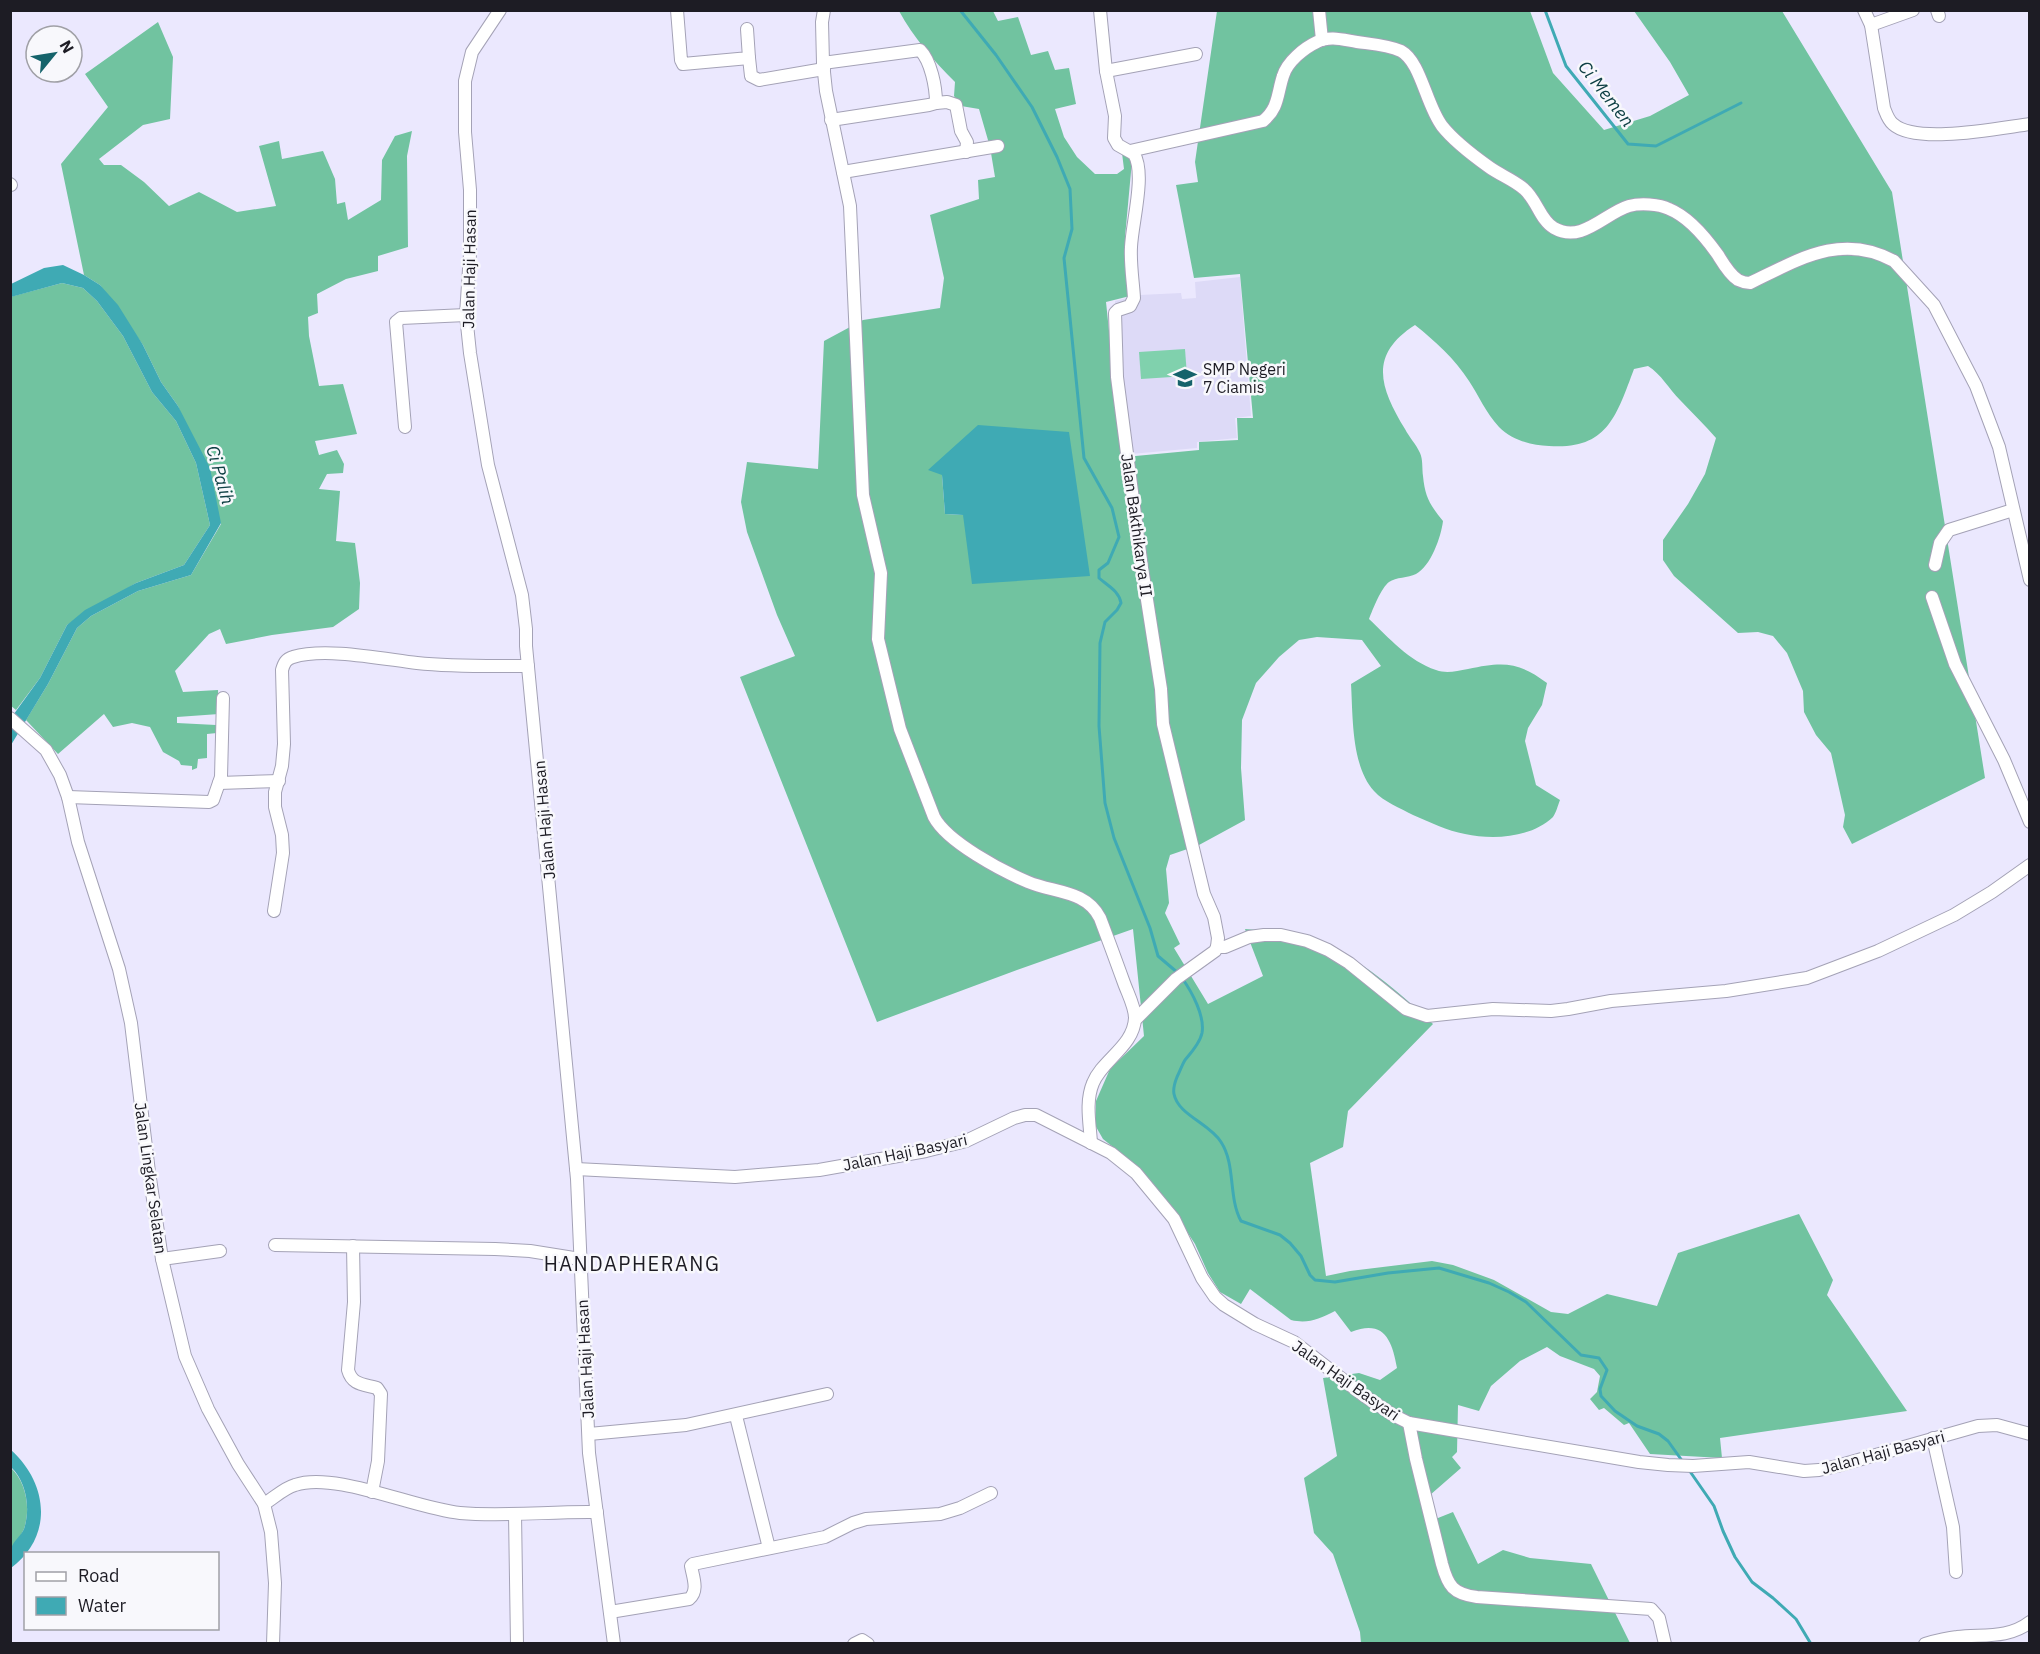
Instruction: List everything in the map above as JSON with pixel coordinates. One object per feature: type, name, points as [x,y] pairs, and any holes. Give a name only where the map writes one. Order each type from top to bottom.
[{"type":"street","name":"Jalan Haji Hasan","points":[[500,10],[472,52],[465,81],[465,123],[470,190],[470,254],[466,315],[488,465],[522,595],[526,629],[576,1169],[589,1434],[614,1644]]},
{"type":"street","points":[[677,10],[683,64],[749,58]]},
{"type":"street","points":[[824,10],[822,22],[824,66],[831,120],[850,206],[863,495],[881,573],[878,639],[900,729],[934,817],[946,833],[1011,873],[1044,888],[1083,898],[1094,908],[1100,918],[1131,1001],[1135,1020]]},
{"type":"street","name":"Jalan Bakthikarya II","points":[[1100,10],[1106,71],[1115,116],[1113,138],[1119,145],[1136,156],[1139,167],[1131,246],[1134,298],[1130,306],[1115,313],[1117,377],[1161,688],[1163,724],[1204,894],[1214,917],[1218,938],[1217,947]]},
{"type":"street","points":[[1319,10],[1322,40]]},
{"type":"street","points":[[1864,10],[1871,25],[1884,108],[1889,119],[1896,126],[1910,132],[1947,134],[2030,124]]},
{"type":"street","points":[[1871,25],[1913,10]]},
{"type":"street","points":[[747,29],[751,76],[759,80],[824,66],[920,50],[926,58],[936,92],[936,103]]},
{"type":"street","points":[[1130,151],[1263,121],[1273,111],[1277,102],[1286,69],[1308,48],[1322,40],[1335,38],[1395,48],[1409,57],[1414,63],[1427,98],[1442,126],[1489,167],[1524,189],[1552,227],[1562,231],[1575,232],[1589,228],[1630,205],[1669,208],[1695,228],[1736,279],[1743,283],[1750,283],[1803,258],[1842,248],[1871,251],[1894,261],[1934,305],[1972,377],[1999,447],[2030,580]]},
{"type":"street","points":[[1106,71],[1196,54]]},
{"type":"street","points":[[831,120],[947,102],[956,105],[961,131],[967,142],[966,152]]},
{"type":"street","points":[[843,172],[998,146]]},
{"type":"street","points":[[405,427],[396,322],[401,318],[466,315]]},
{"type":"street","points":[[1935,565],[1940,543],[1949,530],[2013,510]]},
{"type":"street","points":[[1932,597],[1958,671],[2004,760],[2030,822]]},
{"type":"street","points":[[274,911],[284,853],[275,807],[275,792],[279,781],[284,744],[282,670],[288,658],[317,653],[417,663],[528,666]]},
{"type":"street","points":[[68,797],[209,802],[214,799],[219,783],[223,698]]},
{"type":"street","name":"Jalan Lingkar Selatan","points":[[10,718],[46,750],[60,775],[68,797],[78,842],[119,969],[131,1023],[162,1259],[185,1356],[196,1383],[238,1464],[264,1504],[271,1532],[275,1584],[273,1644]]},
{"type":"street","points":[[219,783],[279,781]]},
{"type":"street","points":[[1091,1143],[1089,1100],[1093,1082],[1100,1070],[1123,1045],[1135,1020],[1180,976],[1215,951],[1217,947],[1222,948],[1249,937],[1281,935],[1307,941],[1328,950],[1349,963],[1406,1009],[1427,1016],[1493,1010],[1551,1011],[1611,1001],[1778,984],[1807,978],[1889,946],[1954,915],[2030,865]]},
{"type":"street","name":"Jalan Haji Basyari","points":[[576,1169],[735,1177],[819,1170],[966,1142],[1014,1118],[1030,1114],[1036,1115],[1121,1160],[1159,1199],[1173,1219],[1209,1288],[1224,1305],[1249,1321],[1294,1342],[1363,1395],[1409,1423],[1639,1462],[1687,1466],[1749,1461],[1790,1470],[1819,1470],[1991,1424],[2030,1434]]},
{"type":"street","points":[[275,1245],[495,1249],[530,1251],[580,1259]]},
{"type":"street","points":[[353,1246],[354,1302],[348,1370],[354,1382],[377,1388],[381,1394],[378,1461],[372,1492]]},
{"type":"street","points":[[162,1259],[220,1251]]},
{"type":"street","points":[[589,1434],[686,1425],[736,1416],[827,1394]]},
{"type":"street","points":[[736,1416],[769,1548]]},
{"type":"street","points":[[1409,1423],[1446,1580],[1452,1588],[1461,1594],[1477,1597],[1650,1609],[1659,1618],[1665,1644]]},
{"type":"street","points":[[1933,1438],[1953,1527],[1956,1572]]},
{"type":"street","points":[[264,1504],[295,1485],[310,1482],[337,1484],[459,1513],[515,1515],[597,1512]]},
{"type":"street","points":[[610,1611],[689,1599],[694,1594],[695,1587],[691,1566],[693,1564],[825,1537],[853,1523],[866,1520],[940,1514],[960,1508],[991,1493]]},
{"type":"street","points":[[515,1515],[517,1644]]},
{"type":"street","points":[[1925,1644],[1956,1637],[2006,1634],[2030,1622]]},
{"type":"street","points":[[854,1644],[862,1640],[868,1644]]},
{"type":"shaded area","name":"SMP Negeri 7 Ciamis","points":[[1240,277],[1251,416],[1235,418],[1237,438],[1197,442],[1197,448],[1131,454],[1115,301],[1140,295],[1181,293],[1182,299],[1196,298],[1195,282]]},
{"type":"green space","points":[[899,11],[993,11],[998,21],[1018,17],[1031,55],[1048,51],[1055,70],[1069,68],[1076,104],[1055,109],[1064,137],[1077,157],[1095,174],[1117,174],[1124,169],[1122,153],[1132,161],[1125,237],[1130,296],[1106,302],[1118,417],[1125,457],[1199,450],[1199,442],[1238,440],[1237,418],[1253,418],[1240,274],[1194,278],[1176,185],[1198,182],[1195,162],[1217,11],[1530,11],[1553,73],[1604,130],[1650,116],[1689,95],[1670,62],[1634,11],[1782,11],[1892,192],[1985,778],[1852,844],[1843,827],[1845,815],[1831,753],[1816,735],[1804,712],[1803,691],[1787,653],[1773,636],[1758,632],[1738,633],[1674,576],[1663,560],[1663,540],[1705,474],[1716,438],[1661,377],[1648,366],[1634,369],[1614,416],[1597,436],[1569,446],[1549,446],[1522,441],[1499,427],[1457,365],[1415,325],[1400,336],[1390,348],[1383,373],[1389,400],[1420,453],[1424,483],[1431,505],[1443,521],[1438,543],[1426,565],[1416,574],[1389,582],[1380,594],[1369,619],[1408,655],[1436,670],[1452,672],[1491,665],[1509,665],[1527,671],[1547,683],[1542,705],[1528,728],[1525,741],[1536,785],[1560,800],[1555,813],[1544,824],[1523,833],[1487,837],[1458,833],[1439,826],[1382,798],[1366,780],[1357,754],[1351,684],[1381,666],[1362,640],[1317,637],[1299,640],[1279,657],[1256,683],[1242,720],[1241,768],[1245,820],[1199,845],[1170,855],[1166,869],[1169,903],[1165,913],[1180,944],[1174,948],[1208,1004],[1263,976],[1245,929],[1293,933],[1325,943],[1342,952],[1375,974],[1433,1024],[1348,1111],[1343,1147],[1310,1163],[1326,1276],[1432,1261],[1453,1265],[1494,1280],[1551,1312],[1568,1314],[1607,1294],[1657,1306],[1678,1253],[1799,1214],[1833,1280],[1827,1295],[1907,1411],[1720,1438],[1722,1458],[1650,1454],[1629,1423],[1624,1425],[1604,1408],[1599,1410],[1590,1399],[1597,1392],[1600,1376],[1594,1369],[1560,1356],[1547,1347],[1520,1361],[1491,1386],[1479,1411],[1458,1405],[1457,1452],[1452,1457],[1461,1468],[1422,1502],[1428,1522],[1453,1512],[1478,1564],[1503,1550],[1530,1558],[1591,1564],[1630,1643],[1361,1643],[1360,1632],[1333,1554],[1314,1533],[1304,1478],[1337,1456],[1323,1378],[1359,1373],[1380,1380],[1397,1368],[1392,1349],[1385,1335],[1379,1330],[1371,1328],[1351,1332],[1335,1311],[1313,1320],[1297,1321],[1291,1320],[1250,1289],[1241,1304],[1220,1292],[1208,1273],[1195,1244],[1169,1204],[1133,1163],[1103,1139],[1095,1125],[1096,1101],[1110,1069],[1144,1036],[1133,929],[877,1022],[740,677],[795,656],[777,615],[747,532],[741,502],[747,462],[818,469],[824,341],[863,320],[940,308],[944,278],[930,215],[979,199],[978,180],[995,177],[990,147],[979,109],[961,106],[954,96],[955,82],[924,48]],"holes":[[[942,475],[1090,576],[963,515],[945,514]]]},
{"type":"green space","points":[[158,22],[173,57],[170,119],[143,125],[99,159],[104,165],[121,165],[144,182],[169,206],[199,192],[237,212],[276,206],[259,146],[279,141],[282,159],[323,151],[335,179],[337,204],[345,202],[348,220],[381,200],[382,160],[395,136],[412,131],[407,156],[408,247],[378,256],[378,271],[346,279],[317,294],[318,313],[308,317],[309,336],[319,386],[343,384],[357,434],[315,441],[319,455],[337,450],[344,464],[343,473],[327,474],[319,489],[340,491],[336,541],[355,543],[360,583],[359,609],[333,627],[226,644],[220,629],[209,634],[175,671],[183,692],[218,690],[219,714],[177,717],[177,723],[216,725],[217,733],[207,734],[207,758],[198,759],[197,768],[192,770],[192,766],[181,765],[179,761],[163,752],[150,727],[132,723],[113,727],[104,714],[58,754],[26,720],[77,628],[91,616],[138,591],[191,575],[221,524],[178,406],[161,382],[143,345],[100,285],[84,275],[61,164],[108,107],[85,74]]},
{"type":"green space","points":[[62,283],[83,288],[97,301],[123,336],[152,392],[176,421],[196,463],[210,525],[184,565],[136,583],[67,625],[40,678],[16,710],[10,705],[10,297]]},
{"type":"green space","points":[[1185,349],[1187,376],[1141,379],[1139,352]]},
{"type":"green space","points":[[10,1467],[20,1480],[27,1504],[24,1529],[11,1549]]},
{"type":"water","points":[[63,265],[100,285],[118,305],[143,345],[161,382],[178,406],[210,468],[221,523],[191,575],[138,591],[91,616],[77,628],[48,684],[11,745],[11,718],[40,678],[67,625],[85,610],[136,583],[184,565],[210,525],[196,463],[176,421],[152,392],[123,336],[97,301],[83,288],[62,283],[11,297],[11,284],[44,268]]},
{"type":"water","points":[[978,425],[1069,432],[1090,576],[972,584],[963,515],[945,514],[942,475],[928,470]]},
{"type":"water","points":[[11,1450],[33,1478],[39,1494],[41,1510],[34,1541],[27,1552],[24,1552],[24,1556],[11,1568],[10,1551],[24,1529],[27,1504],[24,1487],[11,1467]]},
{"type":"waterway","points":[[960,10],[996,55],[1032,107],[1070,189],[1072,229],[1064,258],[1084,458],[1112,508],[1119,537],[1108,563],[1099,570],[1099,578],[1116,592],[1121,603],[1105,622],[1100,643],[1099,726],[1105,803],[1114,838],[1150,928],[1158,956],[1178,973]]},
{"type":"waterway","name":"Ci Memen","points":[[1545,10],[1566,66],[1628,144],[1656,146],[1741,103]]},
{"type":"waterway","points":[[1182,978],[1200,1012],[1202,1033],[1182,1066],[1175,1083],[1174,1094],[1181,1108],[1216,1135],[1226,1151],[1234,1202],[1241,1221],[1280,1235],[1301,1256],[1315,1280],[1335,1282],[1388,1273],[1439,1268],[1489,1283],[1509,1292],[1526,1302],[1581,1355],[1599,1358],[1607,1370],[1600,1389],[1601,1396],[1615,1411],[1637,1426],[1659,1434],[1668,1441],[1683,1462]]},
{"type":"waterway","points":[[1689,1470],[1714,1506],[1735,1557],[1752,1582],[1796,1619],[1811,1644]]},
{"type":"place","name":"SMP Negeri 7 Ciamis","points":[[1185,378]]},
{"type":"district","name":"HANDAPHERANG","points":[[632,1264]]},
{"type":"water label","name":"Ci Palih","points":[[220,475]]}]
